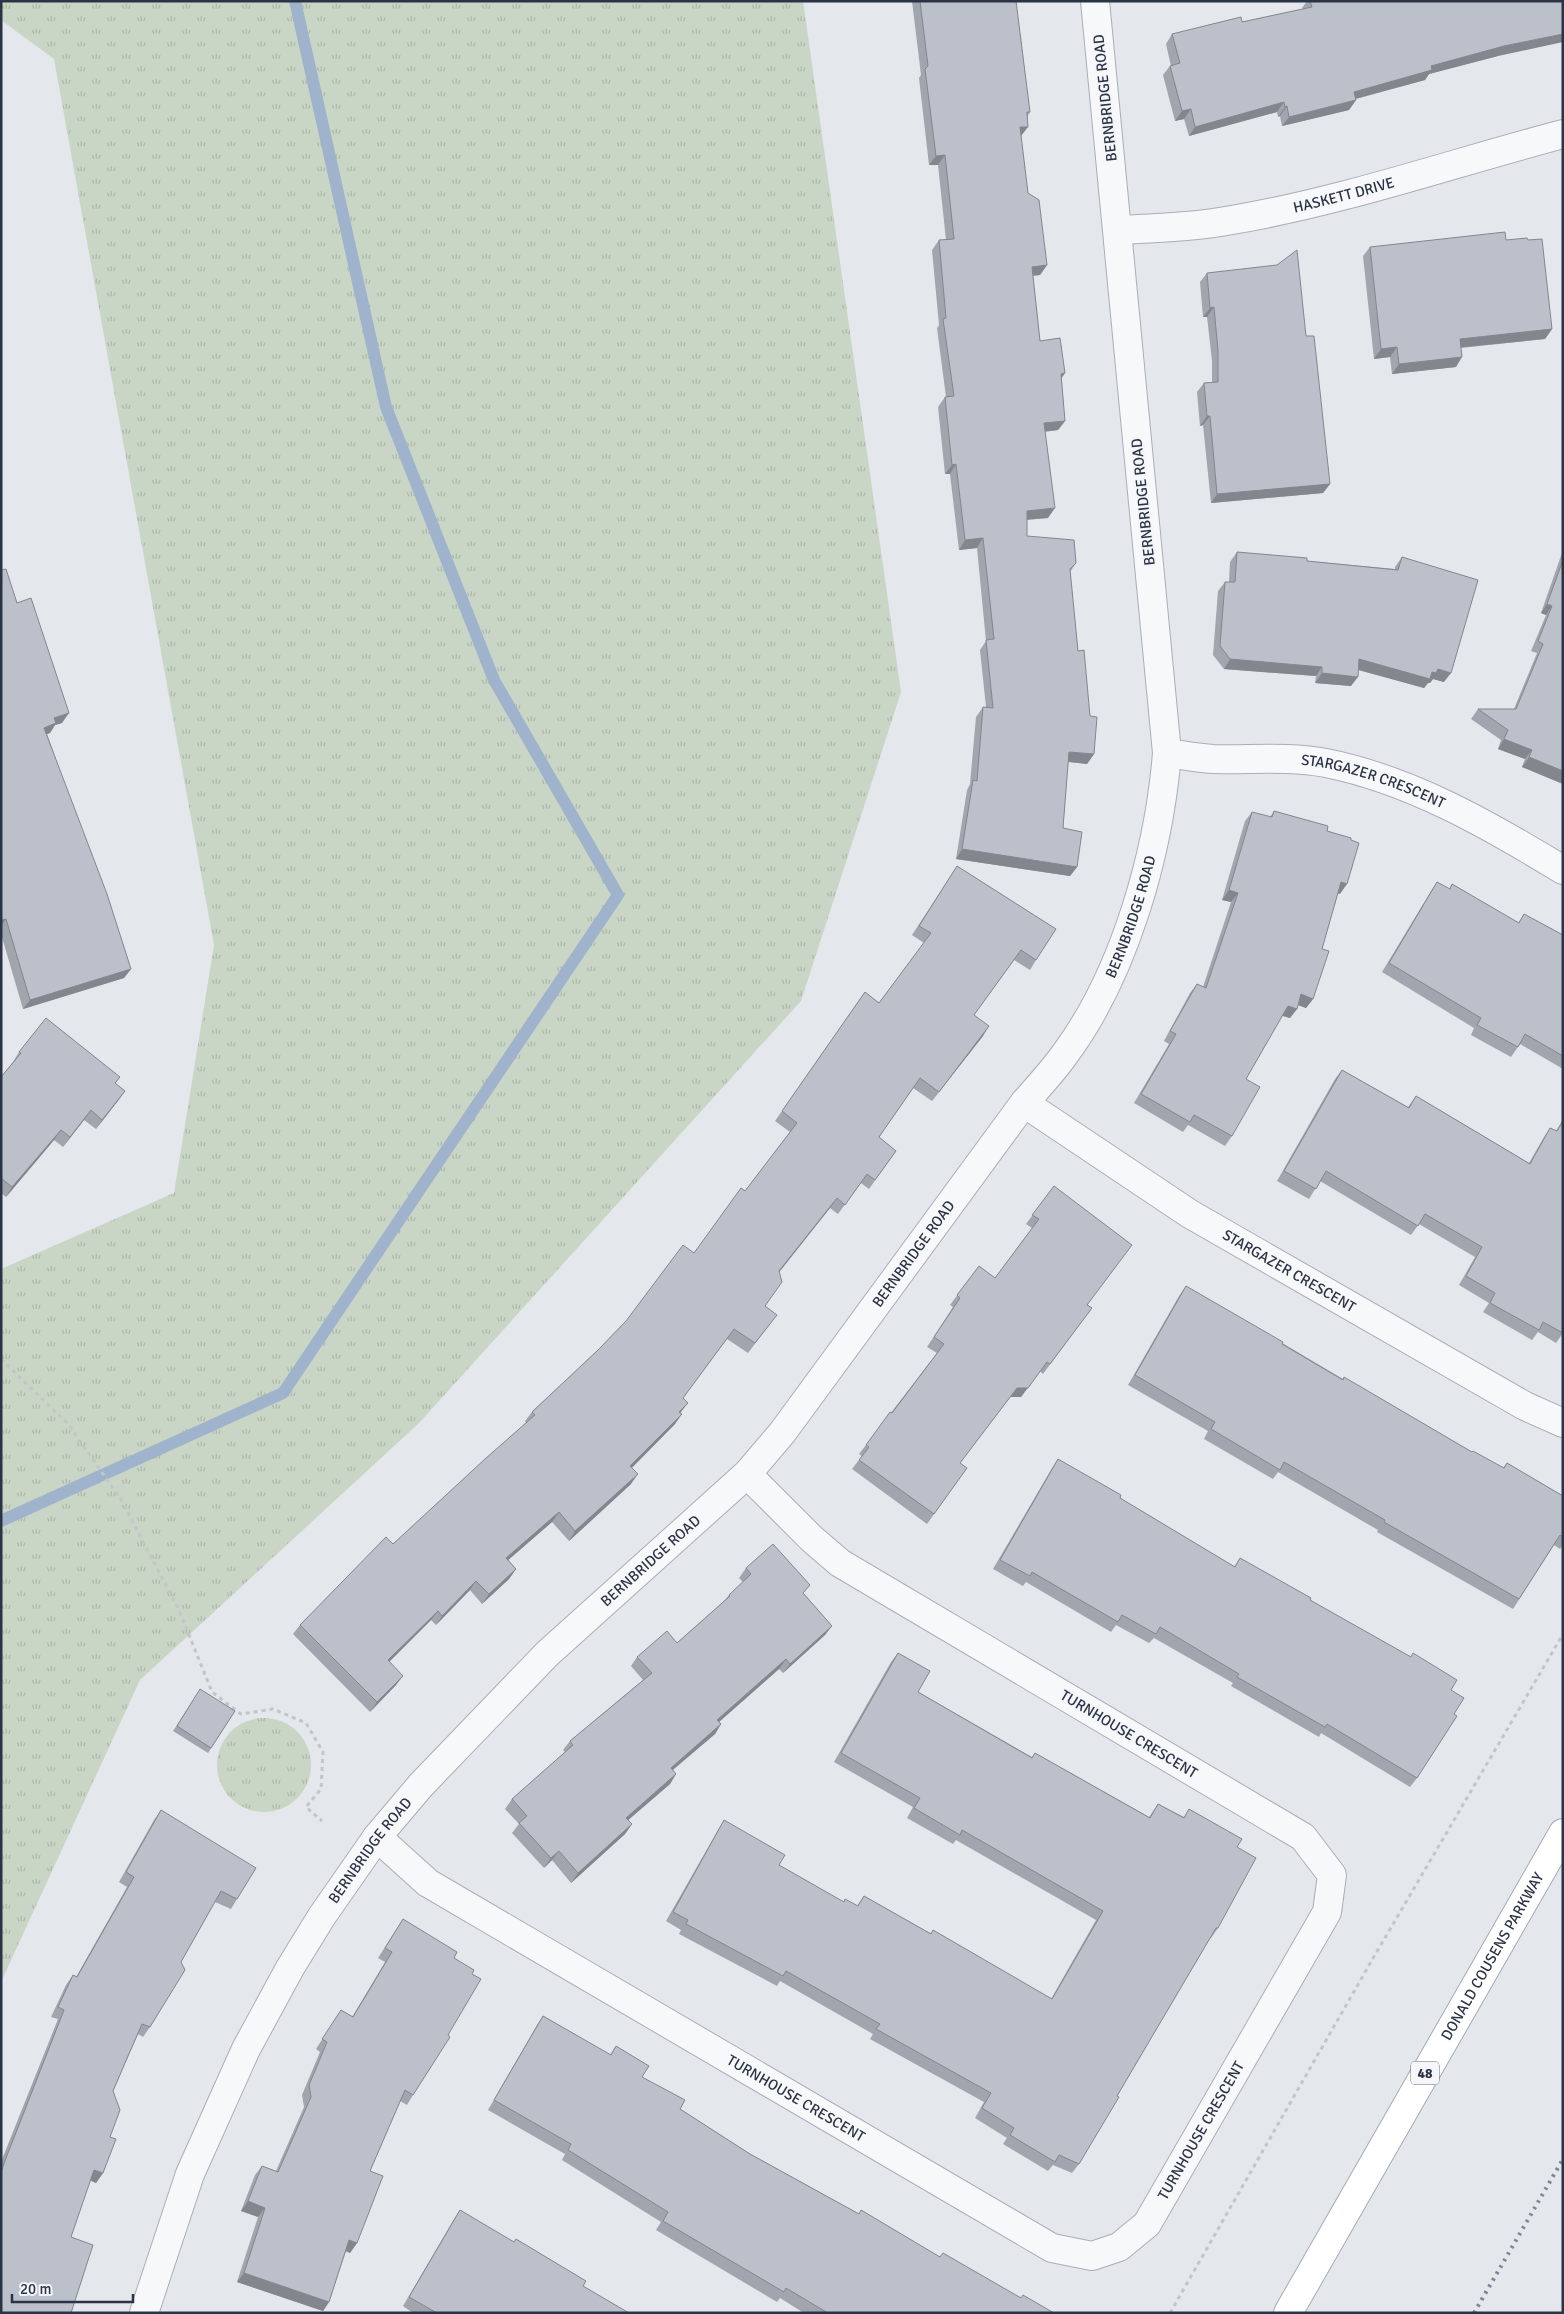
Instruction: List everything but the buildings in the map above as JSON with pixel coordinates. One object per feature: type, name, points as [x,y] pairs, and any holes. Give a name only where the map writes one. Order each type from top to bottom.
[{"type":"main road","name":"DONALD COUSENS PARKWAY","points":[[1288,2313],[1563,1833]]},
{"type":"street","name":"BERNBRIDGE ROAD","points":[[144,2313],[190,2174],[246,2049],[290,1968],[322,1916],[377,1838],[421,1785],[546,1654],[747,1474],[782,1433],[838,1353],[1024,1104],[1071,1046],[1090,1014],[1125,939],[1142,891],[1155,840],[1168,753],[1137,448],[1119,230],[1095,1]]},
{"type":"street","name":"HASKETT DRIVE","points":[[1119,230],[1199,225],[1270,213],[1563,134]]},
{"type":"street","name":"STARGAZER CRESCENT","points":[[1168,753],[1212,759],[1275,757],[1324,763],[1366,773],[1421,793],[1563,870]]},
{"type":"street","name":"STARGAZER CRESCENT","points":[[1024,1104],[1190,1214],[1525,1406],[1563,1423]]},
{"type":"street","name":"TURNHOUSE CRESCENT","points":[[377,1838],[428,1883],[1052,2248],[1092,2256],[1119,2247],[1148,2224],[1327,1912],[1332,1875],[1303,1838],[840,1563],[812,1539],[747,1474]]},
{"type":"path","points":[[1,1359],[68,1424],[122,1501],[179,1610],[212,1692],[241,1714],[273,1709],[306,1723],[322,1752],[321,1789],[306,1807],[322,1821]]},
{"type":"path","points":[[1170,2313],[1372,1960],[1563,1634]]},
{"type":"green space","points":[[1,1],[803,1],[901,692],[801,1001],[418,1424],[140,1680],[1,1982],[1,1269],[174,1193],[214,945],[54,59],[1,20]]},
{"type":"green space","points":[[264,1718],[282,1722],[297,1732],[307,1747],[311,1765],[307,1783],[297,1798],[282,1808],[264,1812],[246,1808],[231,1798],[221,1783],[217,1765],[221,1747],[231,1732],[246,1722]]},
{"type":"waterway","points":[[1,1521],[283,1393],[618,895],[494,680],[386,407],[295,1]]},
{"type":"railway","points":[[1474,2313],[1563,2159]]}]
